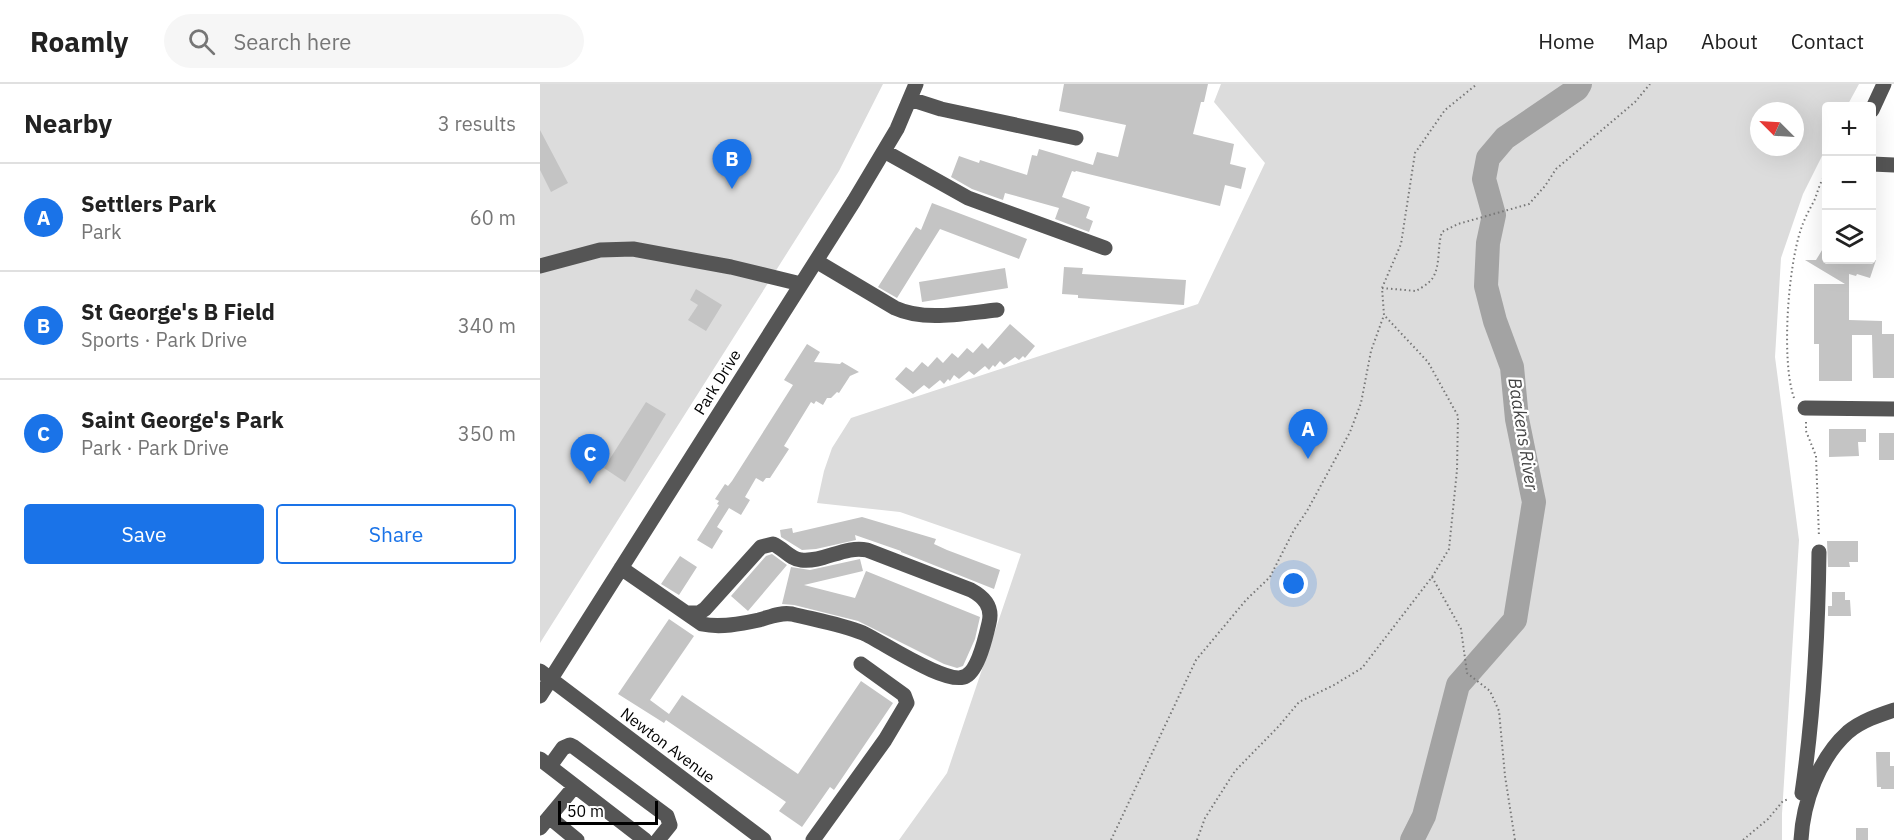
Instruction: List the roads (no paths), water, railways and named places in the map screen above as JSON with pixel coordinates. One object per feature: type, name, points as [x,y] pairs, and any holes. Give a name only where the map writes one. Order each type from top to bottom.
[{"type":"street","name":"Park Drive","points":[[540,696],[545,675],[621,568],[884,151],[897,129],[916,84]]},
{"type":"street","points":[[1876,102],[1884,84]]},
{"type":"street","points":[[910,99],[940,109],[1076,138]]},
{"type":"street","points":[[884,151],[968,198],[1105,248]]},
{"type":"street","points":[[1876,164],[1894,165]]},
{"type":"street","points":[[540,266],[600,250],[633,249],[731,267],[801,284]]},
{"type":"street","points":[[816,261],[909,314],[997,310]]},
{"type":"street","points":[[1805,408],[1894,409]]},
{"type":"street","points":[[621,568],[696,621],[712,626],[757,620],[786,613],[832,623],[867,635],[926,667],[954,679],[966,676],[974,668],[990,614],[984,599],[971,590],[867,550],[855,549],[803,561],[790,556],[773,544],[760,547],[705,609],[699,613],[687,614]]},
{"type":"street","points":[[1810,792],[1802,793],[1813,711],[1820,552]]},
{"type":"street","points":[[813,840],[885,740],[907,703],[903,694],[861,664]]},
{"type":"street","name":"Newton Avenue","points":[[545,675],[764,840]]},
{"type":"street","points":[[1801,840],[1804,812],[1810,792],[1829,756],[1849,730],[1875,716],[1894,710]]},
{"type":"street","points":[[645,840],[545,763],[563,748],[570,745],[574,747],[667,816],[670,825],[658,840]]},
{"type":"street","points":[[575,786],[545,822],[577,840]]},
{"type":"waterway","name":"Baakens River","points":[[1412,840],[1424,816],[1458,685],[1515,620],[1534,502],[1517,419],[1512,367],[1495,321],[1486,286],[1488,243],[1494,215],[1484,179],[1488,158],[1505,138],[1577,89],[1580,84]]},
{"type":"place","name":"St George's B Field","points":[[732,189]]},
{"type":"place","name":"Settlers Park","points":[[1308,459]]},
{"type":"place","name":"Saint George's Park","points":[[590,484]]}]
